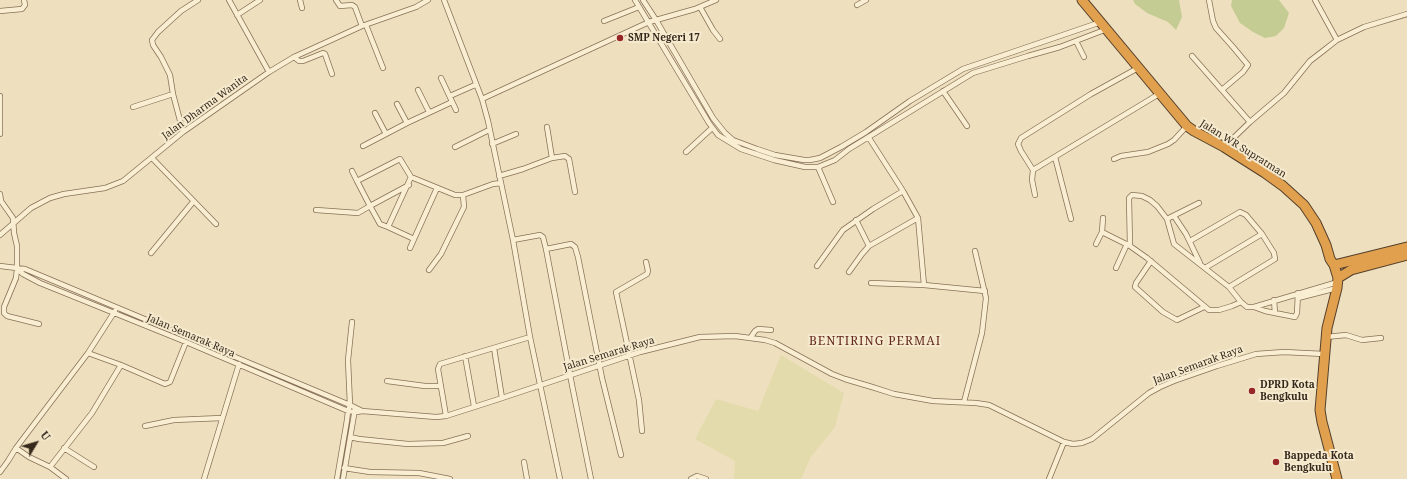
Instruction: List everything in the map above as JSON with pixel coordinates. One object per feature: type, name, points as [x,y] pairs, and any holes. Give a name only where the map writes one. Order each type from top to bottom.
[{"type":"highway","name":"Jalan WR Supratman","points":[[1082,0],[1187,126],[1224,147],[1283,186],[1304,205],[1316,223],[1326,245],[1330,259],[1334,265],[1337,283],[1326,337],[1320,410],[1337,479]]},
{"type":"highway","points":[[1334,265],[1407,247]]},
{"type":"highway","points":[[1337,283],[1351,270],[1407,255]]},
{"type":"street","points":[[0,11],[20,10],[25,5],[24,0]]},
{"type":"street","points":[[183,132],[173,94],[170,75],[153,45],[152,40],[158,32],[181,11],[198,0]]},
{"type":"street","points":[[229,0],[269,72]]},
{"type":"street","points":[[238,15],[260,0]]},
{"type":"street","points":[[300,0],[302,8]]},
{"type":"street","points":[[336,0],[340,6],[352,5],[355,7],[382,68]]},
{"type":"street","points":[[444,0],[482,100],[513,240],[530,337],[560,479]]},
{"type":"street","points":[[634,0],[649,22],[712,128],[723,139],[741,149],[774,160],[805,167],[818,167],[835,160],[849,149],[973,73],[1060,47],[1076,41],[1104,26]]},
{"type":"street","points":[[643,0],[705,104],[725,133],[733,140],[757,149],[775,155],[804,160],[820,158],[841,147],[866,132],[910,101],[974,64],[1055,39],[1104,26]]},
{"type":"street","points":[[482,100],[649,22],[700,7],[716,0]]},
{"type":"street","points":[[857,5],[866,0]]},
{"type":"street","points":[[1209,0],[1213,21],[1216,28],[1248,65],[1243,72],[1223,90]]},
{"type":"street","points":[[1315,0],[1337,40]]},
{"type":"street","name":"Jalan Dharma Wanita","points":[[0,235],[31,208],[50,198],[64,194],[95,190],[119,183],[128,178],[183,132],[269,72],[294,57],[364,26],[404,12],[425,1]]},
{"type":"street","points":[[700,7],[720,39]]},
{"type":"street","points":[[604,21],[639,8]]},
{"type":"street","points":[[1224,147],[1284,93],[1310,61],[1337,40],[1364,27],[1407,14]]},
{"type":"street","points":[[1076,41],[1084,57]]},
{"type":"street","points":[[294,57],[299,61],[303,61],[323,53],[325,54],[332,74]]},
{"type":"street","points":[[1192,56],[1250,122]]},
{"type":"street","points":[[1036,196],[1032,180],[1033,170],[1018,144],[1021,138],[1091,94],[1138,68]]},
{"type":"street","points":[[441,78],[456,110]]},
{"type":"street","points":[[450,96],[476,85]]},
{"type":"street","points":[[418,90],[429,112]]},
{"type":"street","points":[[943,91],[968,126]]},
{"type":"street","points":[[134,107],[173,94]]},
{"type":"street","points":[[1033,170],[1160,94]]},
{"type":"street","points":[[0,96],[0,134]]},
{"type":"street","points":[[910,101],[915,108]]},
{"type":"street","points":[[363,146],[429,112],[452,102]]},
{"type":"street","points":[[397,104],[407,123]]},
{"type":"street","points":[[375,113],[386,134]]},
{"type":"street","points":[[1114,159],[1121,156],[1148,152],[1168,144],[1174,140],[1187,126]]},
{"type":"street","points":[[547,127],[552,158]]},
{"type":"street","points":[[686,152],[712,128]]},
{"type":"street","points":[[455,147],[489,130]]},
{"type":"street","points":[[492,144],[516,134]]},
{"type":"street","points":[[869,138],[903,191],[918,218],[924,285]]},
{"type":"street","points":[[357,181],[400,159],[411,177],[455,195],[463,195],[493,184],[523,169],[552,158],[562,156],[568,158],[575,192]]},
{"type":"street","points":[[1055,157],[1071,218]]},
{"type":"street","points":[[152,158],[216,224]]},
{"type":"street","points":[[804,160],[805,167]]},
{"type":"street","points":[[818,167],[833,202]]},
{"type":"street","points":[[352,171],[380,224],[414,239]]},
{"type":"street","points":[[388,227],[409,185],[411,177]]},
{"type":"street","points":[[316,210],[358,213],[409,185]]},
{"type":"street","points":[[410,248],[437,188]]},
{"type":"street","points":[[817,266],[843,230],[856,220],[903,191]]},
{"type":"street","points":[[0,194],[1,201],[13,218],[17,246],[16,278],[4,307],[4,312],[7,316],[39,324]]},
{"type":"street","points":[[429,270],[441,254],[464,206],[463,195]]},
{"type":"street","points":[[1116,268],[1128,245],[1128,200],[1132,195],[1142,196],[1157,206],[1167,219],[1174,244],[1229,287],[1247,307],[1254,307],[1294,317],[1297,312],[1298,295]]},
{"type":"street","points":[[151,253],[184,215],[193,202]]},
{"type":"street","points":[[1167,219],[1199,203]]},
{"type":"street","points":[[1190,241],[1240,212],[1246,215],[1262,234],[1274,253],[1275,259],[1229,287]]},
{"type":"street","points":[[1174,216],[1190,241],[1201,265]]},
{"type":"street","points":[[849,272],[869,246],[918,218]]},
{"type":"street","points":[[1096,244],[1102,232],[1103,218]]},
{"type":"street","points":[[856,220],[869,246]]},
{"type":"street","points":[[1102,232],[1128,245],[1151,261],[1204,307],[1212,311],[1241,302]]},
{"type":"street","points":[[1205,268],[1262,234]]},
{"type":"street","points":[[513,240],[542,236],[546,249],[591,479]]},
{"type":"street","points":[[546,249],[571,244],[575,247],[621,455]]},
{"type":"street","points":[[964,402],[982,333],[986,298],[975,251]]},
{"type":"street","points":[[1151,261],[1135,287],[1163,312],[1177,320],[1204,307]]},
{"type":"street","points":[[642,431],[639,400],[628,355],[616,292],[647,274],[648,271],[646,262]]},
{"type":"street","name":"Jalan Semarak Raya","points":[[0,266],[25,269],[353,408],[362,411],[426,416],[446,416],[628,355],[700,337],[735,336],[751,337],[775,343],[845,379],[905,396],[933,401],[976,403],[994,407],[1064,442],[1073,444],[1082,443],[1092,439],[1155,389],[1217,366],[1256,354],[1284,352],[1324,354]]},
{"type":"street","name":"Jalan Semarak Raya","points":[[17,269],[40,284],[186,342],[348,411]]},
{"type":"street","points":[[872,283],[924,285],[985,290]]},
{"type":"street","points":[[1254,307],[1337,283]]},
{"type":"street","points":[[1274,300],[1275,313]]},
{"type":"street","points":[[0,472],[16,448],[88,353],[116,308]]},
{"type":"street","points":[[343,479],[353,408],[348,360],[352,322]]},
{"type":"street","points":[[751,337],[758,329],[771,330]]},
{"type":"street","points":[[1326,337],[1346,335],[1362,340],[1381,338]]},
{"type":"street","points":[[446,416],[438,369],[440,364],[530,337]]},
{"type":"street","points":[[88,353],[165,384],[169,383],[186,342]]},
{"type":"street","points":[[494,348],[502,398]]},
{"type":"street","points":[[465,356],[474,406]]},
{"type":"street","points":[[204,479],[222,418],[240,366],[240,360]]},
{"type":"street","points":[[50,467],[92,413],[121,365]]},
{"type":"street","points":[[283,384],[285,378]]},
{"type":"street","points":[[387,381],[425,386],[442,386]]},
{"type":"street","points":[[337,479],[348,411],[353,408]]},
{"type":"street","points":[[145,426],[174,420],[222,418]]},
{"type":"street","points":[[350,437],[408,444],[443,443],[468,436]]},
{"type":"street","points":[[1049,479],[1064,442]]},
{"type":"street","points":[[16,448],[29,457],[50,467],[63,478]]},
{"type":"street","points":[[64,448],[94,467]]},
{"type":"street","points":[[524,462],[528,479]]},
{"type":"street","points":[[344,468],[370,472],[419,473],[450,479]]},
{"type":"street","points":[[691,479],[697,476],[706,479]]},
{"type":"shaded area","points":[[781,355],[844,393],[835,427],[811,457],[801,479],[734,479],[735,461],[695,439],[716,399],[758,411]]},
{"type":"green space","points":[[1133,0],[1179,0],[1182,17],[1176,30],[1168,22],[1147,13],[1135,4]]},
{"type":"green space","points":[[1232,0],[1279,0],[1289,13],[1284,28],[1276,36],[1265,38],[1253,32],[1240,23],[1231,6]]},
{"type":"place","name":"SMP Negeri 17","points":[[620,38]]},
{"type":"place","name":"DPRD Kota Bengkulu","points":[[1252,391]]},
{"type":"place","name":"Bappeda Kota Bengkulu","points":[[1276,462]]},
{"type":"district","name":"BENTIRING PERMAI","points":[[875,342]]}]
